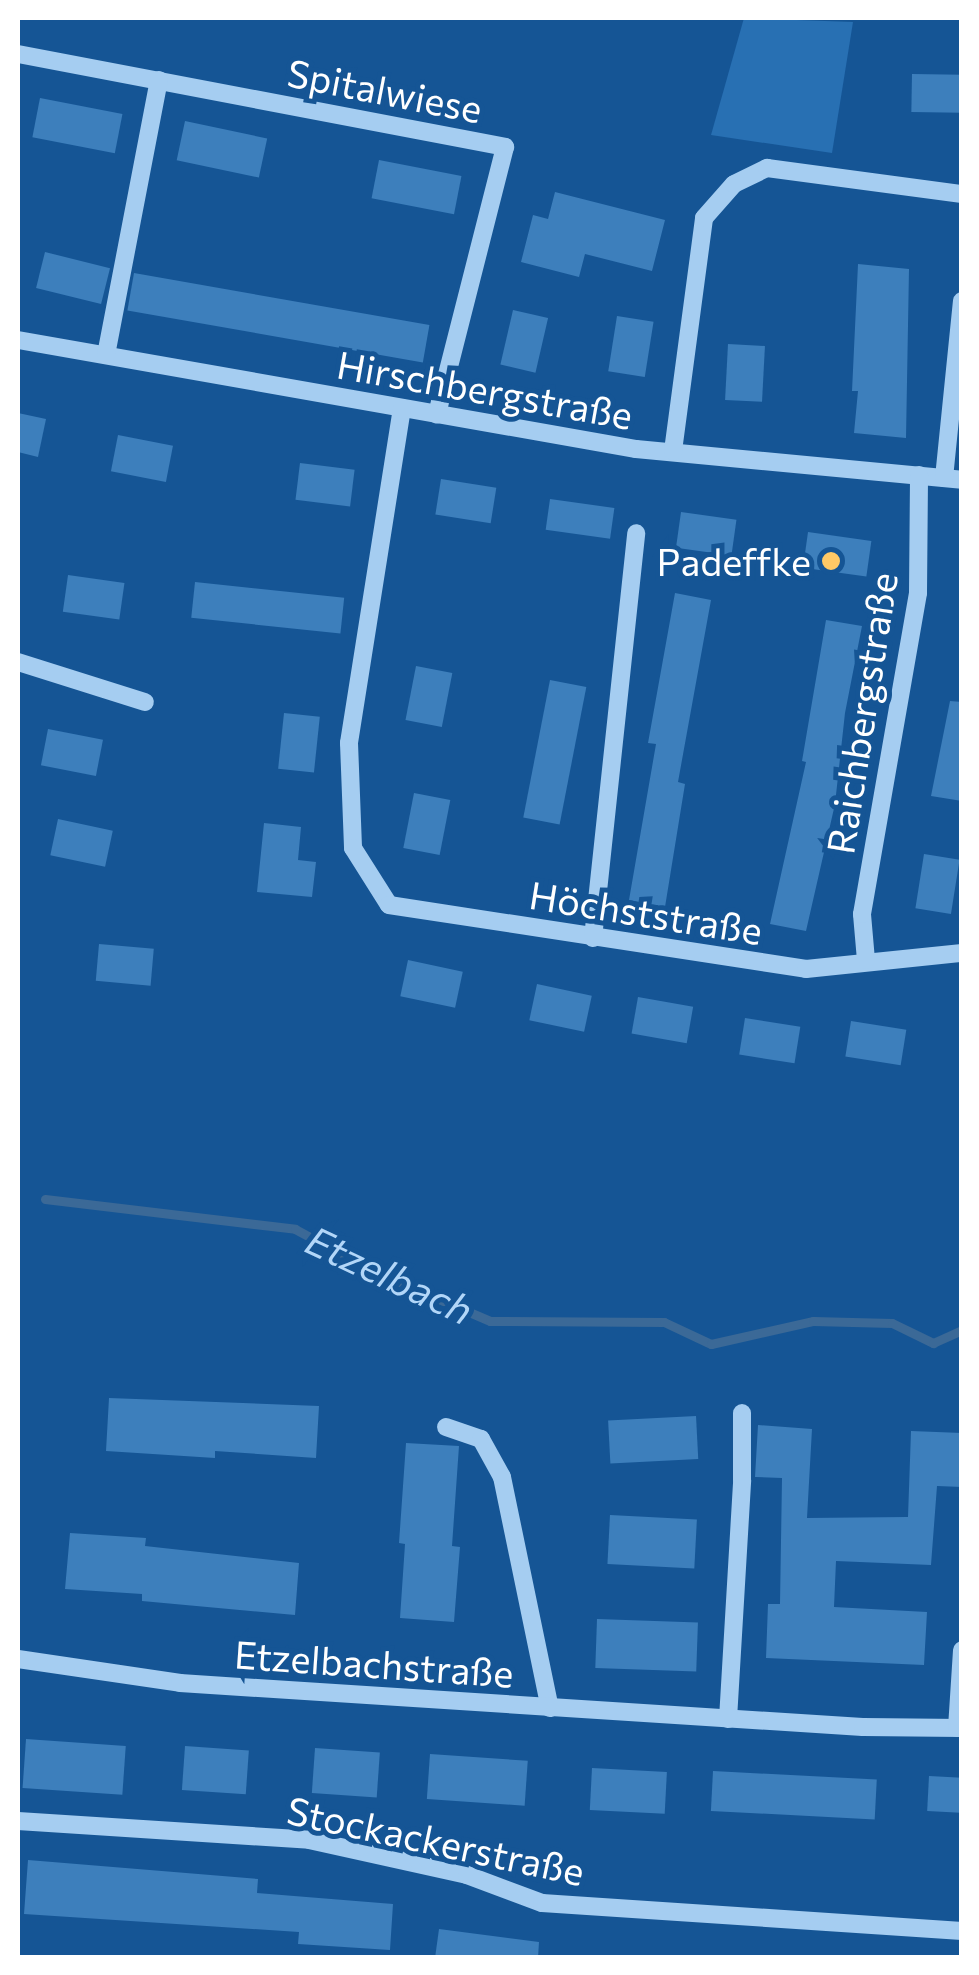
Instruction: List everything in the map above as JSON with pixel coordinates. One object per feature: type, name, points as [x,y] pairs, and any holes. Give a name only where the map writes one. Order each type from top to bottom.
[{"type":"street","name":"Spitalwiese","points":[[18,54],[505,147],[438,414]]},
{"type":"street","points":[[106,356],[159,80]]},
{"type":"street","points":[[674,450],[704,218],[734,184],[767,168],[962,194]]},
{"type":"street","name":"Hirschbergstraße","points":[[18,340],[636,449],[953,479],[962,301]]},
{"type":"street","name":"Höchststraße","points":[[402,408],[348,743],[352,848],[389,905],[806,969],[962,952]]},
{"type":"street","name":"Raichbergstraße","points":[[866,960],[862,914],[918,593],[919,475]]},
{"type":"street","points":[[593,938],[636,532]]},
{"type":"street","points":[[18,662],[145,702]]},
{"type":"street","points":[[728,1719],[742,1480],[742,1413]]},
{"type":"street","points":[[446,1427],[480,1439],[502,1477],[550,1708]]},
{"type":"street","name":"Etzelbachstraße","points":[[18,1659],[180,1683],[728,1719],[959,1728],[962,1650]]},
{"type":"street","name":"Stockackerstraße","points":[[18,1821],[309,1840],[467,1874],[542,1903],[962,1931]]},
{"type":"shaded area","points":[[744,18],[853,22],[832,153],[711,135]]},
{"type":"building","points":[[912,74],[962,75],[961,113],[911,112]]},
{"type":"building","points":[[40,98],[122,114],[115,153],[32,137]]},
{"type":"building","points":[[185,121],[267,138],[259,178],[177,160]]},
{"type":"building","points":[[379,160],[461,176],[454,214],[372,198]]},
{"type":"building","points":[[555,192],[665,220],[652,271],[585,254],[579,277],[521,262],[533,215],[548,219]]},
{"type":"building","points":[[45,252],[110,268],[101,304],[36,288]]},
{"type":"building","points":[[858,264],[909,269],[906,438],[854,433],[858,391],[852,391]]},
{"type":"building","points":[[134,273],[429,325],[423,363],[127,310]]},
{"type":"building","points":[[513,310],[548,318],[535,373],[500,365]]},
{"type":"building","points":[[617,316],[654,322],[645,377],[608,371]]},
{"type":"building","points":[[728,344],[765,346],[762,402],[725,400]]},
{"type":"building","points":[[18,413],[46,419],[38,457],[18,452]]},
{"type":"building","points":[[118,435],[173,446],[166,482],[111,471]]},
{"type":"building","points":[[300,463],[355,470],[350,506],[295,500]]},
{"type":"building","points":[[441,479],[496,488],[491,523],[435,515]]},
{"type":"building","points":[[550,499],[614,508],[610,539],[546,530]]},
{"type":"building","points":[[681,512],[736,520],[731,555],[676,548]]},
{"type":"building","points":[[808,532],[871,541],[866,577],[803,568]]},
{"type":"building","points":[[68,575],[124,583],[119,620],[63,612]]},
{"type":"building","points":[[195,582],[344,598],[340,633],[191,618]]},
{"type":"building","points":[[675,593],[711,600],[678,782],[685,784],[665,907],[629,900],[656,744],[648,743]]},
{"type":"building","points":[[826,620],[862,626],[845,713],[835,804],[806,931],[770,924],[806,762],[802,761]]},
{"type":"building","points":[[416,666],[452,673],[442,727],[406,720]]},
{"type":"building","points":[[550,680],[586,687],[560,824],[523,817]]},
{"type":"building","points":[[950,701],[962,702],[962,801],[931,796]]},
{"type":"building","points":[[284,713],[320,717],[314,772],[278,769]]},
{"type":"building","points":[[48,729],[103,740],[96,776],[41,765]]},
{"type":"building","points":[[414,793],[450,800],[440,855],[403,848]]},
{"type":"building","points":[[58,819],[113,831],[105,867],[50,855]]},
{"type":"building","points":[[264,823],[301,827],[298,860],[316,862],[312,897],[257,892]]},
{"type":"building","points":[[924,854],[960,860],[951,914],[915,908]]},
{"type":"building","points":[[99,944],[154,949],[151,986],[96,981]]},
{"type":"building","points":[[408,960],[463,972],[455,1008],[400,996]]},
{"type":"building","points":[[537,984],[592,996],[584,1032],[529,1020]]},
{"type":"building","points":[[638,997],[693,1007],[687,1043],[632,1033]]},
{"type":"building","points":[[745,1018],[800,1027],[795,1063],[739,1055]]},
{"type":"building","points":[[851,1021],[906,1030],[901,1065],[845,1057]]},
{"type":"building","points":[[109,1398],[319,1406],[316,1458],[215,1451],[215,1458],[106,1451]]},
{"type":"building","points":[[696,1416],[698,1459],[610,1464],[608,1421]]},
{"type":"building","points":[[758,1425],[812,1429],[807,1518],[908,1517],[911,1431],[962,1433],[962,1487],[937,1486],[931,1565],[836,1561],[834,1607],[927,1612],[924,1665],[766,1658],[768,1604],[780,1604],[782,1478],[755,1477]]},
{"type":"building","points":[[406,1443],[459,1446],[452,1546],[460,1547],[454,1622],[400,1618],[405,1544],[399,1543]]},
{"type":"building","points":[[610,1515],[697,1520],[694,1568],[607,1564]]},
{"type":"building","points":[[70,1533],[146,1538],[145,1546],[299,1563],[295,1615],[142,1601],[142,1594],[65,1589]]},
{"type":"building","points":[[597,1619],[698,1623],[696,1671],[595,1668]]},
{"type":"building","points":[[26,1739],[126,1746],[122,1795],[23,1788]]},
{"type":"building","points":[[185,1746],[249,1750],[246,1794],[182,1790]]},
{"type":"building","points":[[315,1748],[380,1753],[377,1797],[312,1793]]},
{"type":"building","points":[[430,1754],[528,1761],[525,1806],[427,1799]]},
{"type":"building","points":[[592,1768],[667,1772],[665,1814],[590,1810]]},
{"type":"building","points":[[713,1771],[877,1780],[875,1820],[711,1811]]},
{"type":"building","points":[[929,1776],[962,1778],[960,1813],[927,1811]]},
{"type":"building","points":[[28,1860],[258,1879],[257,1893],[393,1904],[390,1950],[298,1944],[299,1932],[24,1914]]},
{"type":"building","points":[[439,1929],[539,1942],[538,1958],[435,1958]]},
{"type":"waterway","name":"Etzelbach","points":[[45,1199],[295,1229],[367,1268],[490,1321],[664,1322],[711,1344],[813,1321],[892,1323],[933,1343],[962,1330]]},
{"type":"place","name":"Padeffke","points":[[831,561]]}]
